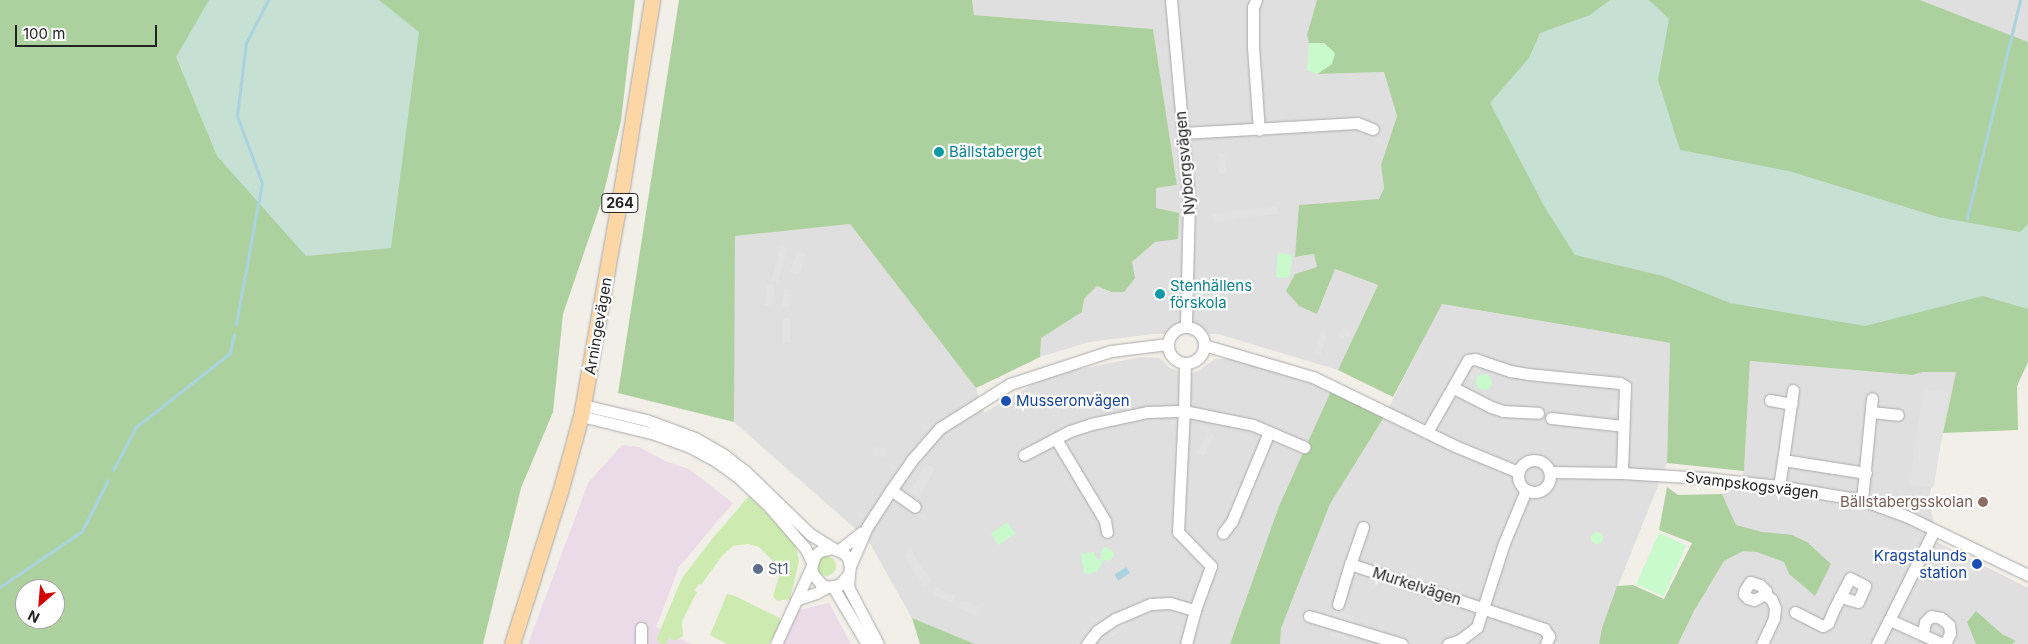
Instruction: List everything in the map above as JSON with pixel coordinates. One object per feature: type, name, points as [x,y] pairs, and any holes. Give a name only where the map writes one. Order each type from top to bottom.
[{"type":"main road","name":"Arningevägen","points":[[512,644],[560,492],[582,410],[622,186],[652,0]]},
{"type":"street","name":"Nyborgsvägen","points":[[1171,0],[1190,223],[1186,327]]},
{"type":"street","points":[[1256,0],[1253,7],[1253,47],[1259,130]]},
{"type":"street","points":[[1183,133],[1357,123],[1373,129]]},
{"type":"street","points":[[1186,327],[1199,332],[1204,346],[1198,359],[1185,364],[1171,356],[1168,344],[1174,331],[1186,327]]},
{"type":"street","points":[[798,599],[816,594],[846,580],[867,527],[911,461],[926,447],[940,428],[1010,384],[1111,351],[1168,344]]},
{"type":"street","points":[[1204,346],[1313,377],[1427,432],[1518,472],[1518,482],[1526,490],[1532,492],[1542,490],[1549,481],[1550,472]]},
{"type":"street","points":[[1427,432],[1454,388],[1468,360],[1475,359],[1510,371],[1620,383],[1625,386],[1622,473]]},
{"type":"street","points":[[1185,364],[1178,532],[1210,566],[1186,644]]},
{"type":"street","points":[[1454,388],[1503,411],[1538,413]]},
{"type":"street","points":[[1779,486],[1793,390]]},
{"type":"street","points":[[1862,500],[1872,398]]},
{"type":"street","points":[[1770,400],[1792,404]]},
{"type":"street","points":[[582,410],[688,446],[743,475],[770,501],[810,534],[848,558],[850,570],[848,587],[878,644]]},
{"type":"street","points":[[1024,455],[1070,431],[1119,417],[1147,412],[1184,412],[1253,425],[1304,447]]},
{"type":"street","points":[[1871,412],[1898,415]]},
{"type":"street","points":[[1551,418],[1623,426]]},
{"type":"street","points":[[1223,533],[1232,522],[1269,432]]},
{"type":"street","points":[[1056,439],[1105,520],[1107,532]]},
{"type":"street","name":"Svampskogsvägen","points":[[1518,472],[1525,462],[1531,460],[1542,462],[1550,472],[1622,473],[1779,486],[1862,500],[1906,516],[2028,575]]},
{"type":"street","points":[[1783,460],[1866,473]]},
{"type":"street","points":[[891,490],[915,507]]},
{"type":"street","points":[[1448,644],[1460,640],[1475,630],[1504,543],[1526,490]]},
{"type":"street","points":[[770,501],[805,548],[816,580],[830,587],[867,644]]},
{"type":"street","points":[[776,644],[798,599],[798,593],[820,550],[835,549],[867,527]]},
{"type":"street","points":[[1338,604],[1363,527]]},
{"type":"street","points":[[1877,644],[1934,530]]},
{"type":"street","name":"Murkelvägen","points":[[1350,564],[1544,629],[1548,636],[1546,644]]},
{"type":"street","points":[[1762,644],[1774,618],[1775,608],[1772,600],[1765,594]]},
{"type":"street","points":[[1797,616],[1823,626],[1828,623],[1840,597]]},
{"type":"street","points":[[1087,644],[1097,631],[1115,619],[1151,604],[1170,603],[1195,610]]},
{"type":"street","points":[[1310,616],[1402,644]]},
{"type":"street","points":[[1890,620],[1923,633],[1944,644],[1950,633],[1950,625],[1941,618],[1931,616],[1925,622],[1923,633]]},
{"type":"street","points":[[640,644],[641,628]]},
{"type":"shaded area","points":[[972,0],[1317,0],[1307,35],[1324,43],[1332,64],[1318,74],[1384,72],[1397,116],[1381,165],[1384,188],[1379,199],[1296,257],[1314,254],[1318,267],[1295,274],[1317,314],[1335,269],[1378,285],[1338,370],[1218,334],[1154,334],[1089,342],[1040,357],[1040,338],[1082,312],[1084,299],[1097,286],[1110,292],[1132,262],[1155,242],[1156,188],[1177,185],[1153,29],[974,15]]},
{"type":"shaded area","points":[[1920,0],[2028,0],[2028,42],[2019,39]]},
{"type":"shaded area","points":[[1219,153],[1226,153],[1226,173],[1219,173]]},
{"type":"shaded area","points":[[1277,206],[1278,214],[1213,222],[1212,214]]},
{"type":"shaded area","points":[[850,224],[976,388],[984,413],[1049,375],[1141,357],[1160,358],[1170,368],[1188,374],[1198,371],[1215,359],[1233,359],[1310,381],[1331,391],[1279,506],[1230,644],[975,644],[912,618],[868,540],[734,422],[734,236]]},
{"type":"shaded area","points":[[781,246],[788,248],[778,282],[771,280]]},
{"type":"shaded area","points":[[798,251],[806,254],[799,275],[790,272]]},
{"type":"shaded area","points":[[767,284],[775,285],[772,306],[764,305]]},
{"type":"shaded area","points":[[785,289],[791,290],[789,308],[782,306]]},
{"type":"shaded area","points":[[1441,304],[1670,343],[1667,463],[1613,598],[1599,644],[1280,644],[1280,628],[1330,504],[1384,417]]},
{"type":"shaded area","points":[[783,318],[790,318],[790,342],[783,342]]},
{"type":"shaded area","points":[[1344,327],[1350,333],[1344,339],[1338,333]]},
{"type":"shaded area","points":[[1320,332],[1327,334],[1321,355],[1314,353]]},
{"type":"shaded area","points":[[1750,361],[1912,375],[1923,372],[1956,372],[1929,499],[1937,542],[2028,588],[2028,644],[1678,644],[1736,525],[1722,494],[1737,488],[1744,471]]},
{"type":"shaded area","points":[[1474,365],[1481,368],[1476,381],[1469,378]]},
{"type":"shaded area","points":[[1924,389],[1949,393],[1934,488],[1909,484]]},
{"type":"shaded area","points":[[1611,399],[1620,400],[1618,415],[1609,414]]},
{"type":"shaded area","points":[[1208,432],[1214,435],[1204,456],[1198,452]]},
{"type":"shaded area","points":[[622,445],[639,447],[665,461],[689,469],[733,503],[679,567],[656,627],[692,644],[528,644],[588,483]]},
{"type":"shaded area","points":[[873,447],[888,449],[887,457],[872,455]]},
{"type":"shaded area","points":[[926,464],[935,469],[918,499],[909,495]]},
{"type":"shaded area","points":[[1943,549],[1979,567],[1975,573],[1940,555]]},
{"type":"shaded area","points":[[911,550],[931,581],[924,586],[903,555]]},
{"type":"shaded area","points":[[936,587],[955,596],[952,603],[933,594]]},
{"type":"shaded area","points":[[962,599],[982,609],[978,617],[958,607]]},
{"type":"shaded area","points":[[829,603],[851,644],[781,644],[799,610]]},
{"type":"shaded area","points":[[1334,610],[1355,616],[1353,625],[1332,619]]},
{"type":"shaded area","points":[[1122,619],[1127,626],[1113,637],[1107,630]]},
{"type":"shaded area","points":[[1333,628],[1348,633],[1345,642],[1330,637]]},
{"type":"green space","points":[[0,0],[635,0],[621,121],[602,200],[563,314],[553,412],[521,488],[483,644],[0,644]]},
{"type":"green space","points":[[209,0],[379,0],[419,32],[391,248],[306,256],[217,156],[176,57]]},
{"type":"green space","points":[[679,0],[972,0],[974,15],[1153,29],[1177,185],[1156,188],[1156,208],[1179,213],[1178,239],[1155,242],[1132,262],[1135,278],[1124,292],[1111,292],[1097,286],[1084,299],[1082,312],[1041,338],[1040,357],[976,388],[850,224],[735,236],[734,422],[618,393]]},
{"type":"green space","points":[[1317,0],[1920,0],[2028,42],[2028,362],[2017,386],[2018,430],[1943,433],[1956,372],[1923,372],[1912,375],[1750,361],[1744,471],[1667,463],[1670,343],[1442,304],[1393,397],[1338,370],[1378,285],[1335,269],[1317,314],[1299,306],[1286,291],[1295,274],[1317,267],[1314,254],[1295,257],[1299,205],[1379,199],[1384,188],[1381,165],[1397,116],[1384,72],[1317,74],[1332,64],[1324,43],[1309,43],[1307,35]]},
{"type":"green space","points":[[1610,0],[1649,0],[1669,19],[1658,80],[1680,150],[1789,171],[1938,217],[2020,232],[2028,224],[2028,309],[1983,296],[1865,326],[1730,303],[1663,276],[1575,255],[1544,206],[1490,103],[1529,58],[1540,33],[1590,15]]},
{"type":"green space","points":[[1309,43],[1324,43],[1335,53],[1332,64],[1317,74],[1307,70]]},
{"type":"green space","points":[[1278,253],[1292,255],[1290,275],[1287,278],[1276,277]]},
{"type":"green space","points":[[1484,374],[1492,382],[1484,390],[1476,382]]},
{"type":"green space","points":[[1331,391],[1384,417],[1330,504],[1281,628],[1280,644],[1230,644],[1279,506]]},
{"type":"green space","points":[[1667,487],[1678,495],[1722,494],[1736,525],[1762,532],[1792,535],[1807,542],[1831,564],[1815,596],[1789,574],[1784,562],[1757,552],[1743,551],[1724,561],[1694,611],[1678,644],[1599,644],[1602,628],[1617,586],[1633,585],[1664,599],[1692,543],[1659,530]]},
{"type":"green space","points":[[749,496],[795,542],[799,561],[790,599],[777,601],[773,596],[779,576],[778,566],[759,547],[748,544],[733,546],[722,556],[701,585],[699,584],[695,590],[697,592],[682,621],[683,636],[675,641],[669,638],[666,644],[659,643],[657,638],[682,578]]},
{"type":"green space","points":[[1007,522],[1015,533],[999,545],[991,534]]},
{"type":"green space","points":[[1597,532],[1603,538],[1597,544],[1591,538]]},
{"type":"green space","points":[[1659,533],[1686,545],[1664,596],[1636,584]]},
{"type":"green space","points":[[1104,547],[1112,550],[1114,555],[1112,559],[1104,560],[1097,571],[1090,574],[1084,573],[1081,554],[1094,552],[1097,560],[1101,559],[1101,552]]},
{"type":"green space","points":[[826,556],[833,559],[836,566],[833,573],[826,576],[819,573],[816,566],[819,559]]},
{"type":"green space","points":[[727,594],[780,618],[780,624],[769,644],[727,644],[710,635]]},
{"type":"green space","points":[[1976,611],[2002,634],[2016,641],[2012,644],[1976,644],[1967,622]]},
{"type":"green space","points":[[912,618],[975,644],[920,644]]},
{"type":"water","points":[[1126,567],[1130,573],[1118,581],[1114,575]]},
{"type":"waterway","points":[[236,324],[262,183],[237,116],[246,43],[268,0]]},
{"type":"waterway","points":[[1967,218],[2020,0]]},
{"type":"waterway","points":[[113,470],[136,427],[230,353],[234,334]]},
{"type":"waterway","points":[[0,587],[82,531],[108,480]]},
{"type":"place","name":"Bällstaberget","points":[[939,152]]},
{"type":"place","name":"Stenhällens förskola","points":[[1160,294]]},
{"type":"place","name":"Musseronvägen","points":[[1006,401]]},
{"type":"place","name":"Bällstabergsskolan","points":[[1983,502]]},
{"type":"place","name":"Kragstalunds station","points":[[1977,564]]},
{"type":"place","name":"St1","points":[[758,569]]}]
